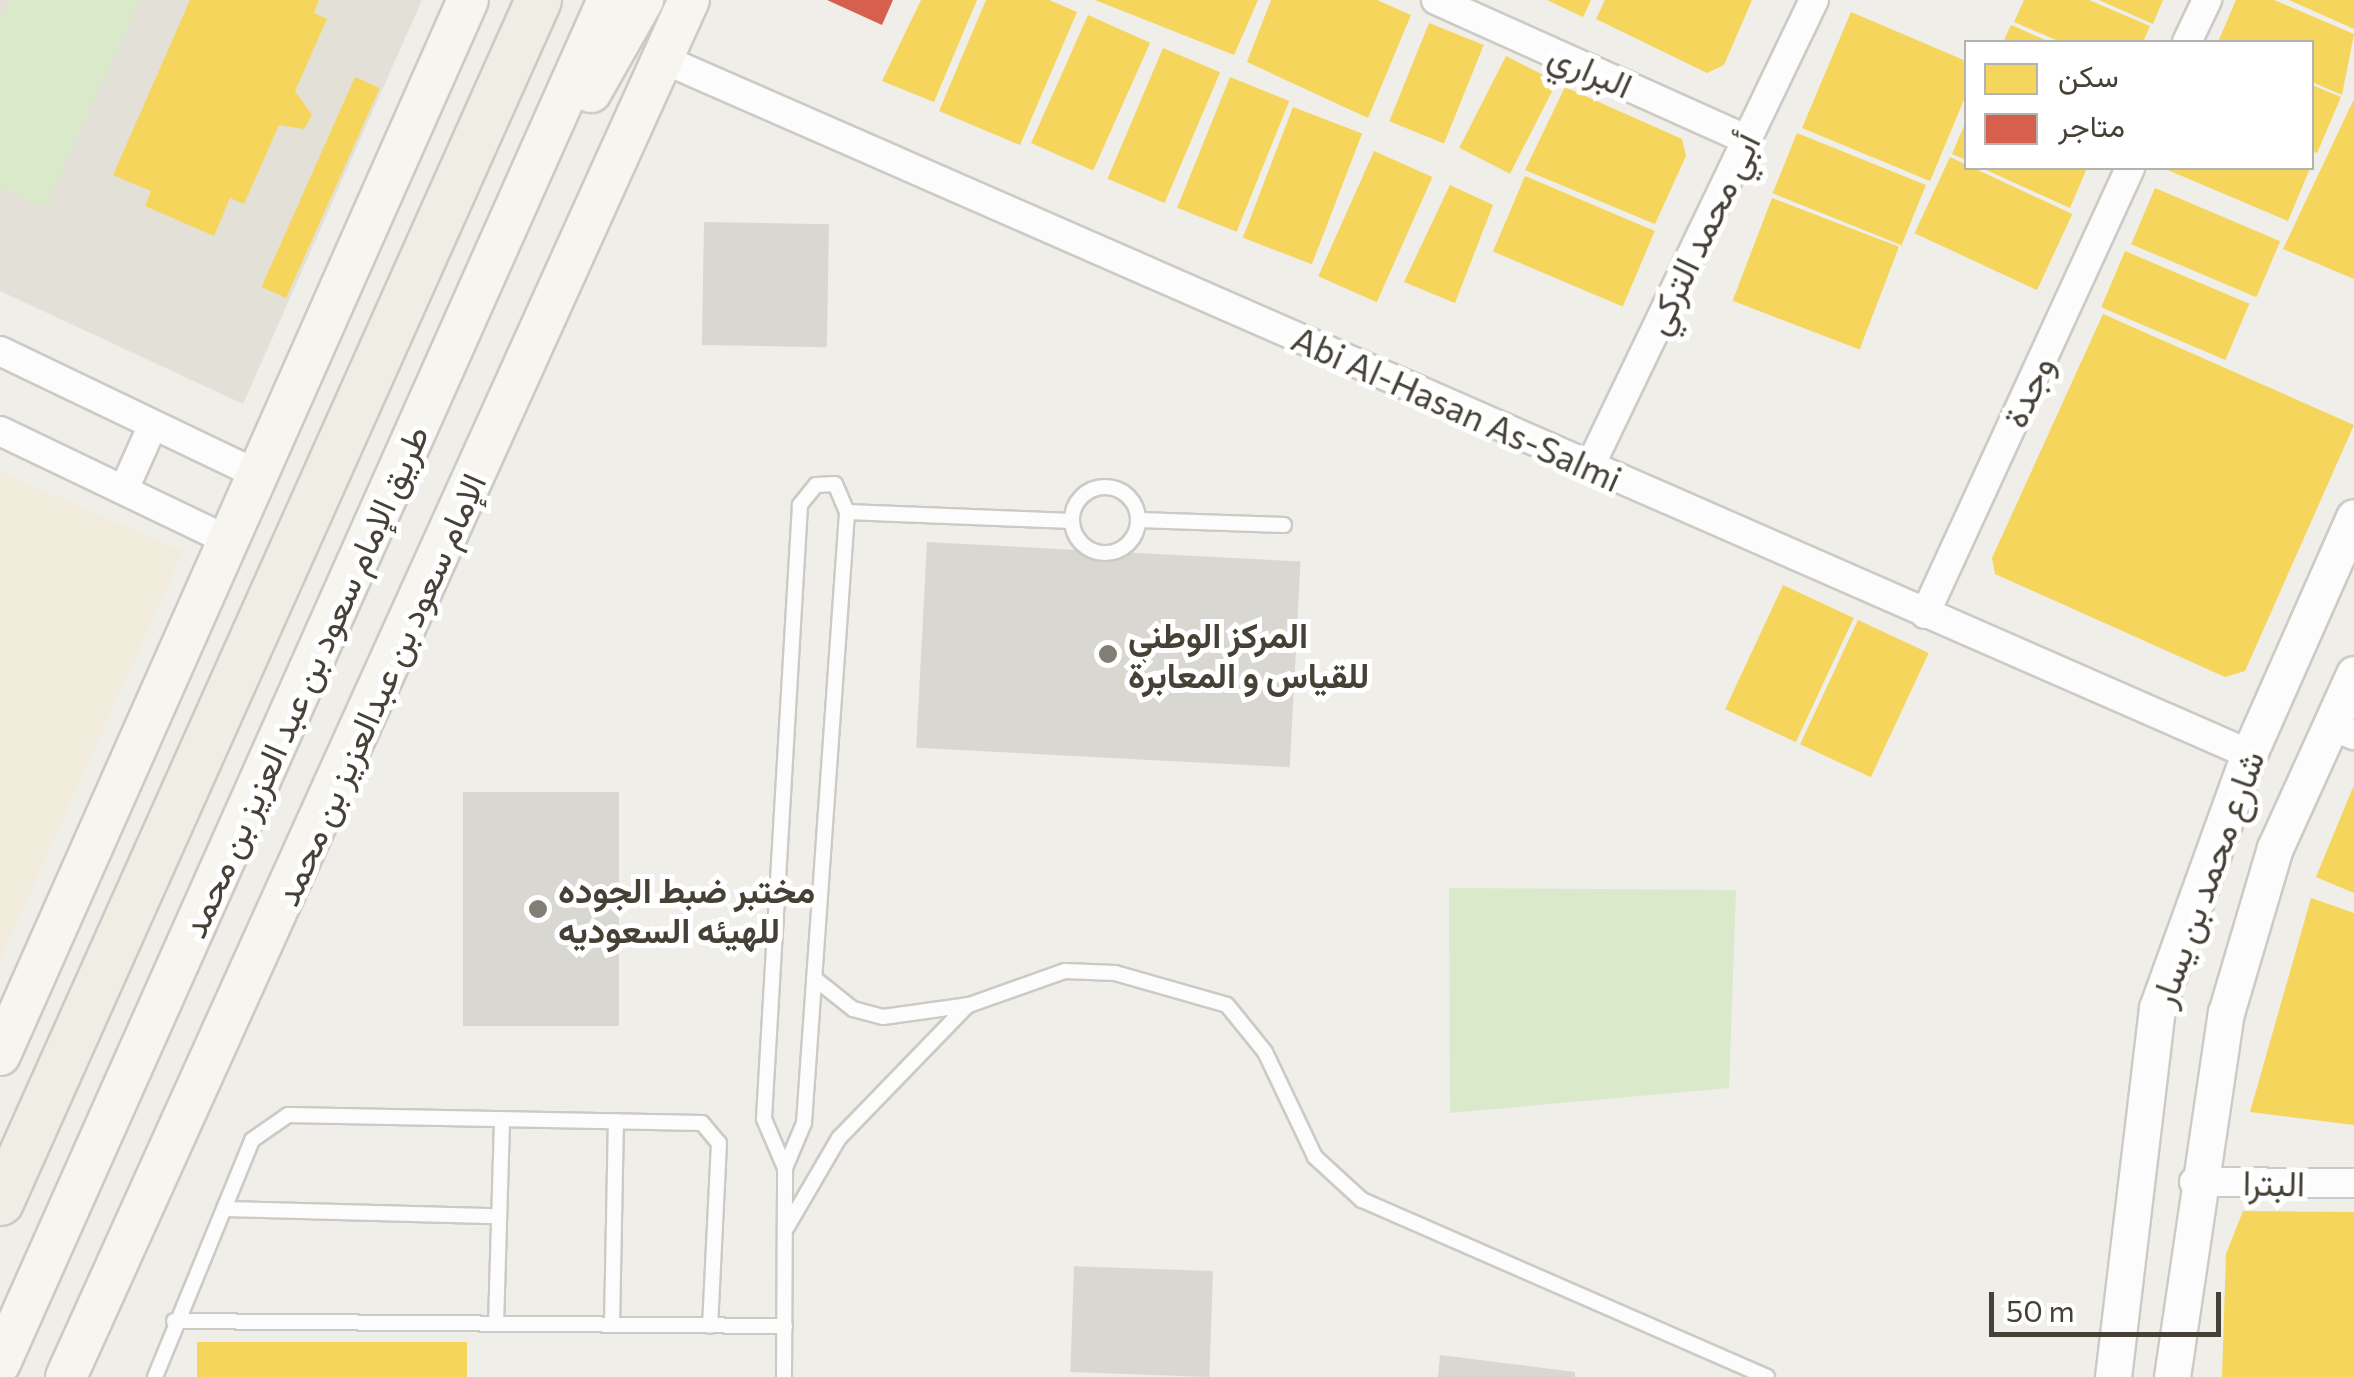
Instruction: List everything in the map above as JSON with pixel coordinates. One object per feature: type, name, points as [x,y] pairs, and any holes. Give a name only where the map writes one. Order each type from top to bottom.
[{"type":"main road","points":[[0,1056],[232,542],[468,0]]},
{"type":"main road","name":"طريق الإمام سعود بن عبد العزيز بن محمد","points":[[0,1202],[538,0]]},
{"type":"main road","name":"طريق الإمام سعود بن عبد العزيز بن محمد","points":[[0,1363],[608,0]]},
{"type":"main road","points":[[492,259],[643,0]]},
{"type":"main road","name":"الإمام سعود بن عبدالعزيز بن محمد","points":[[66,1377],[689,0]]},
{"type":"street","name":"البراري","points":[[1436,0],[1746,139]]},
{"type":"street","name":"أبي محمد التركي","points":[[1590,466],[1814,0]]},
{"type":"street","points":[[2188,40],[2207,0]]},
{"type":"street","name":"Abi Al-Hasan As-Salmi","points":[[665,60],[2249,754]]},
{"type":"street","name":"وجدة","points":[[1924,614],[2129,170]]},
{"type":"street","points":[[0,352],[261,476]]},
{"type":"street","points":[[125,487],[152,427]]},
{"type":"street","points":[[0,431],[125,487],[232,542]]},
{"type":"street","name":"شارع محمد بن يسار","points":[[2113,1377],[2157,1008],[2249,754],[2354,517]]},
{"type":"street","name":"شارع محمد بن يسار","points":[[2172,1377],[2194,1182],[2226,1014],[2275,848],[2342,730],[2354,674]]},
{"type":"street","name":"البترا","points":[[2194,1182],[2354,1183]]},
{"type":"lane","points":[[784,1377],[785,1168],[804,1123],[846,512],[836,484],[816,485],[800,505],[764,1119],[785,1168]]},
{"type":"lane","points":[[1100,486],[1119,489],[1139,520],[1134,538],[1100,554],[1082,546],[1072,521],[1082,494],[1100,486]]},
{"type":"lane","points":[[846,512],[1072,521]]},
{"type":"lane","points":[[1139,520],[1284,526]]},
{"type":"lane","points":[[814,978],[853,1010],[883,1017],[968,1005],[1065,971],[1115,972],[1227,1005],[1266,1052],[1315,1157],[1362,1200],[1767,1377]]},
{"type":"lane","points":[[785,1231],[839,1138],[968,1005]]},
{"type":"lane","points":[[155,1377],[174,1321],[252,1140],[288,1115],[702,1123],[720,1143],[710,1326]]},
{"type":"lane","points":[[496,1324],[502,1118]]},
{"type":"lane","points":[[612,1325],[616,1121]]},
{"type":"lane","points":[[224,1209],[498,1216]]},
{"type":"lane","points":[[174,1321],[784,1326]]},
{"type":"shaded area","points":[[0,0],[422,0],[243,404],[0,291]]},
{"type":"shaded area","points":[[0,472],[183,551],[0,960]]},
{"type":"green space","points":[[9,0],[140,0],[45,207],[0,187],[0,20]]},
{"type":"green space","points":[[1449,888],[1736,890],[1729,1088],[1450,1113]]},
{"type":"building: سكن","points":[[190,0],[319,0],[314,13],[327,19],[295,91],[312,115],[304,129],[279,125],[244,204],[230,198],[214,236],[145,206],[151,191],[113,175]]},
{"type":"building: سكن","points":[[921,0],[977,0],[934,102],[882,81]]},
{"type":"building: سكن","points":[[986,0],[1049,0],[1077,12],[1020,145],[939,111]]},
{"type":"building: سكن","points":[[1095,0],[1258,0],[1234,55]]},
{"type":"building: سكن","points":[[1271,0],[1377,0],[1411,15],[1368,118],[1247,62]]},
{"type":"building: سكن","points":[[1547,0],[1591,0],[1583,17]]},
{"type":"building: سكن","points":[[1605,0],[1752,0],[1724,65],[1707,73],[1596,19]]},
{"type":"building: سكن","points":[[2024,0],[2089,0],[2150,26],[2144,40],[2056,40],[2014,22]]},
{"type":"building: سكن","points":[[2099,0],[2163,0],[2153,24]]},
{"type":"building: سكن","points":[[2236,0],[2274,0],[2354,34],[2342,95],[2314,83],[2314,40],[2219,40]]},
{"type":"building: سكن","points":[[2289,0],[2354,0],[2354,29]]},
{"type":"building: سكن","points":[[1851,12],[1964,60],[1964,100],[1930,181],[1802,128]]},
{"type":"building: سكن","points":[[1088,15],[1150,43],[1093,171],[1031,143]]},
{"type":"building: سكن","points":[[1429,23],[1484,45],[1444,143],[1389,121]]},
{"type":"building: سكن","points":[[2011,25],[2045,40],[2004,40]]},
{"type":"building: سكن","points":[[1163,48],[1220,72],[1165,203],[1108,179]]},
{"type":"building: سكن","points":[[1506,56],[1557,82],[1510,174],[1459,148]]},
{"type":"building: سكن","points":[[355,77],[380,88],[286,298],[261,287]]},
{"type":"building: سكن","points":[[1230,77],[1289,101],[1237,232],[1177,208]]},
{"type":"building: سكن","points":[[2314,86],[2341,97],[2317,153],[2314,152]]},
{"type":"building: سكن","points":[[1565,87],[1682,139],[1686,156],[1655,224],[1525,170]]},
{"type":"building: سكن","points":[[2354,99],[2354,279],[2283,249]]},
{"type":"building: سكن","points":[[1293,107],[1362,134],[1312,264],[1243,238]]},
{"type":"building: سكن","points":[[1964,126],[1964,159],[1952,154]]},
{"type":"building: سكن","points":[[1797,133],[1926,185],[1902,245],[1773,193]]},
{"type":"building: سكن","points":[[1374,151],[1432,177],[1377,302],[1318,276]]},
{"type":"building: سكن","points":[[1950,157],[1964,164],[1964,170],[1978,170],[2072,214],[2037,290],[1915,233]]},
{"type":"building: سكن","points":[[1986,170],[2086,170],[2070,208]]},
{"type":"building: سكن","points":[[2168,170],[2309,170],[2288,221]]},
{"type":"building: سكن","points":[[1525,176],[1655,231],[1623,307],[1493,251]]},
{"type":"building: سكن","points":[[1450,185],[1493,205],[1455,303],[1404,282]]},
{"type":"building: سكن","points":[[2155,188],[2280,241],[2256,297],[2131,244]]},
{"type":"building: سكن","points":[[1772,198],[1899,247],[1860,349],[1733,301]]},
{"type":"building: سكن","points":[[2125,251],[2249,304],[2225,360],[2101,307]]},
{"type":"building: سكن","points":[[2103,314],[2354,425],[2245,671],[2225,677],[1995,574],[1992,558]]},
{"type":"building: سكن","points":[[1783,585],[1854,618],[1796,742],[1725,709]]},
{"type":"building: سكن","points":[[1858,620],[1929,653],[1871,777],[1800,744]]},
{"type":"building: سكن","points":[[2354,785],[2354,893],[2316,877]]},
{"type":"building: سكن","points":[[2311,898],[2354,913],[2354,1125],[2250,1112]]},
{"type":"building: سكن","points":[[2243,1211],[2354,1212],[2354,1377],[2222,1377],[2226,1254]]},
{"type":"building: سكن","points":[[197,1342],[467,1342],[467,1377],[197,1377]]},
{"type":"building: متاجر","points":[[827,0],[893,0],[882,25]]},
{"type":"building: أخرى","points":[[704,222],[829,224],[827,347],[702,345]]},
{"type":"building: أخرى","name":"المركز الوطني للقياس و المعابرة","points":[[927,542],[1300,562],[1290,767],[916,748]]},
{"type":"building: أخرى","name":"مختبر ضبط الجوده للهيئه السعوديه","points":[[463,792],[619,792],[619,1026],[463,1026]]},
{"type":"building: أخرى","points":[[1074,1266],[1213,1271],[1209,1377],[1070,1372]]},
{"type":"building: أخرى","points":[[1440,1355],[1575,1372],[1575,1377],[1438,1377]]},
{"type":"place","name":"المركز الوطني للقياس و المعابرة","points":[[1108,654]]},
{"type":"place","name":"مختبر ضبط الجوده للهيئه السعوديه","points":[[538,909]]}]
